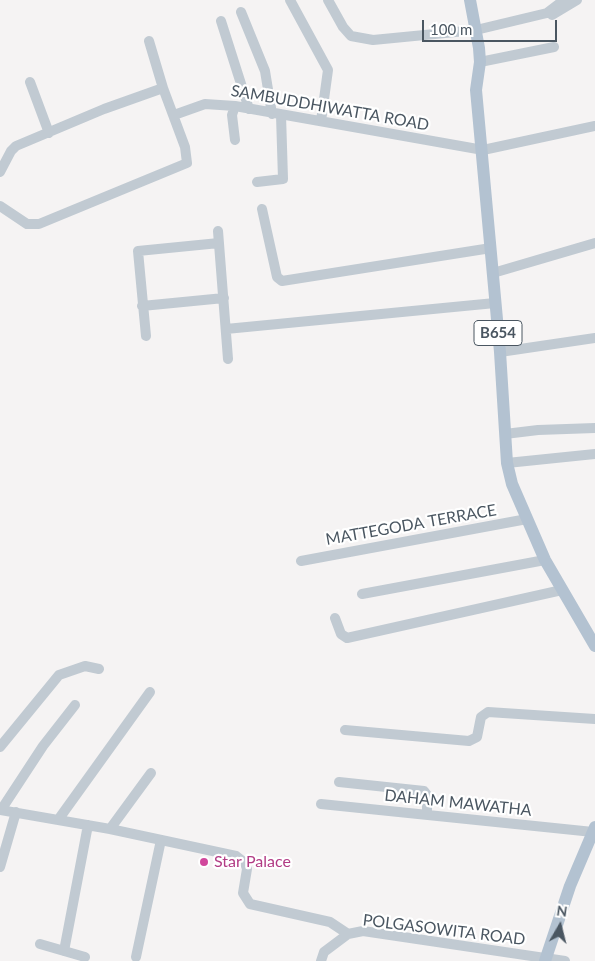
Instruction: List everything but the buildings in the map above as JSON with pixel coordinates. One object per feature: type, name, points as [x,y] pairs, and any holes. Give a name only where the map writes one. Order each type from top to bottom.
[{"type":"main road","name":"B654","points":[[470,0],[480,62],[476,90],[500,352],[507,462],[512,484],[545,560],[595,646]]},
{"type":"main road","points":[[545,960],[570,886],[594,830]]},
{"type":"street","points":[[290,0],[328,70],[321,122]]},
{"type":"street","points":[[328,0],[343,27],[351,36],[374,40],[476,33],[542,21],[577,0]]},
{"type":"street","points":[[476,33],[547,13],[564,0]]},
{"type":"street","points":[[242,12],[265,71],[277,115],[283,179],[257,182]]},
{"type":"street","points":[[222,21],[249,109]]},
{"type":"street","points":[[0,206],[27,224],[38,224],[187,163],[185,147],[163,88],[149,40]]},
{"type":"street","points":[[480,62],[554,47]]},
{"type":"street","points":[[30,82],[49,133]]},
{"type":"street","points":[[0,172],[11,151],[16,146],[104,109],[163,88]]},
{"type":"street","name":"SAMBUDDHIWATTA ROAD","points":[[174,115],[206,104],[235,106],[277,115],[483,150]]},
{"type":"street","points":[[235,106],[232,115],[235,140]]},
{"type":"street","points":[[483,150],[595,126]]},
{"type":"street","points":[[262,209],[277,277],[282,281],[491,248]]},
{"type":"street","points":[[218,231],[228,359]]},
{"type":"street","points":[[146,336],[137,253],[140,249],[219,244]]},
{"type":"street","points":[[493,272],[595,244]]},
{"type":"street","points":[[142,306],[224,298]]},
{"type":"street","points":[[226,329],[495,303]]},
{"type":"street","points":[[500,352],[595,338]]},
{"type":"street","points":[[505,434],[595,428]]},
{"type":"street","points":[[507,462],[595,454]]},
{"type":"street","name":"MATTEGODA TERRACE","points":[[300,561],[527,519]]},
{"type":"street","points":[[362,594],[545,560]]},
{"type":"street","points":[[335,618],[341,634],[346,638],[562,590]]},
{"type":"street","points":[[0,747],[58,675],[85,666],[99,669]]},
{"type":"street","points":[[58,820],[150,692]]},
{"type":"street","points":[[76,705],[43,746],[0,810],[110,829],[236,856],[245,863],[247,869],[242,893],[250,904],[330,922],[348,934]]},
{"type":"street","points":[[345,730],[469,741],[477,737],[481,717],[485,712],[595,719]]},
{"type":"street","points":[[110,829],[151,773]]},
{"type":"street","points":[[339,782],[424,790],[427,795],[426,814]]},
{"type":"street","name":"DAHAM MAWATHA","points":[[321,804],[594,830]]},
{"type":"street","points":[[0,867],[16,812]]},
{"type":"street","points":[[64,951],[88,825]]},
{"type":"street","points":[[136,957],[161,840]]},
{"type":"street","name":"POLGASOWITA ROAD","points":[[321,961],[324,952],[348,934],[363,931],[545,960],[565,961]]},
{"type":"street","points":[[40,944],[85,957]]},
{"type":"place","name":"Star Palace","points":[[204,862]]}]
